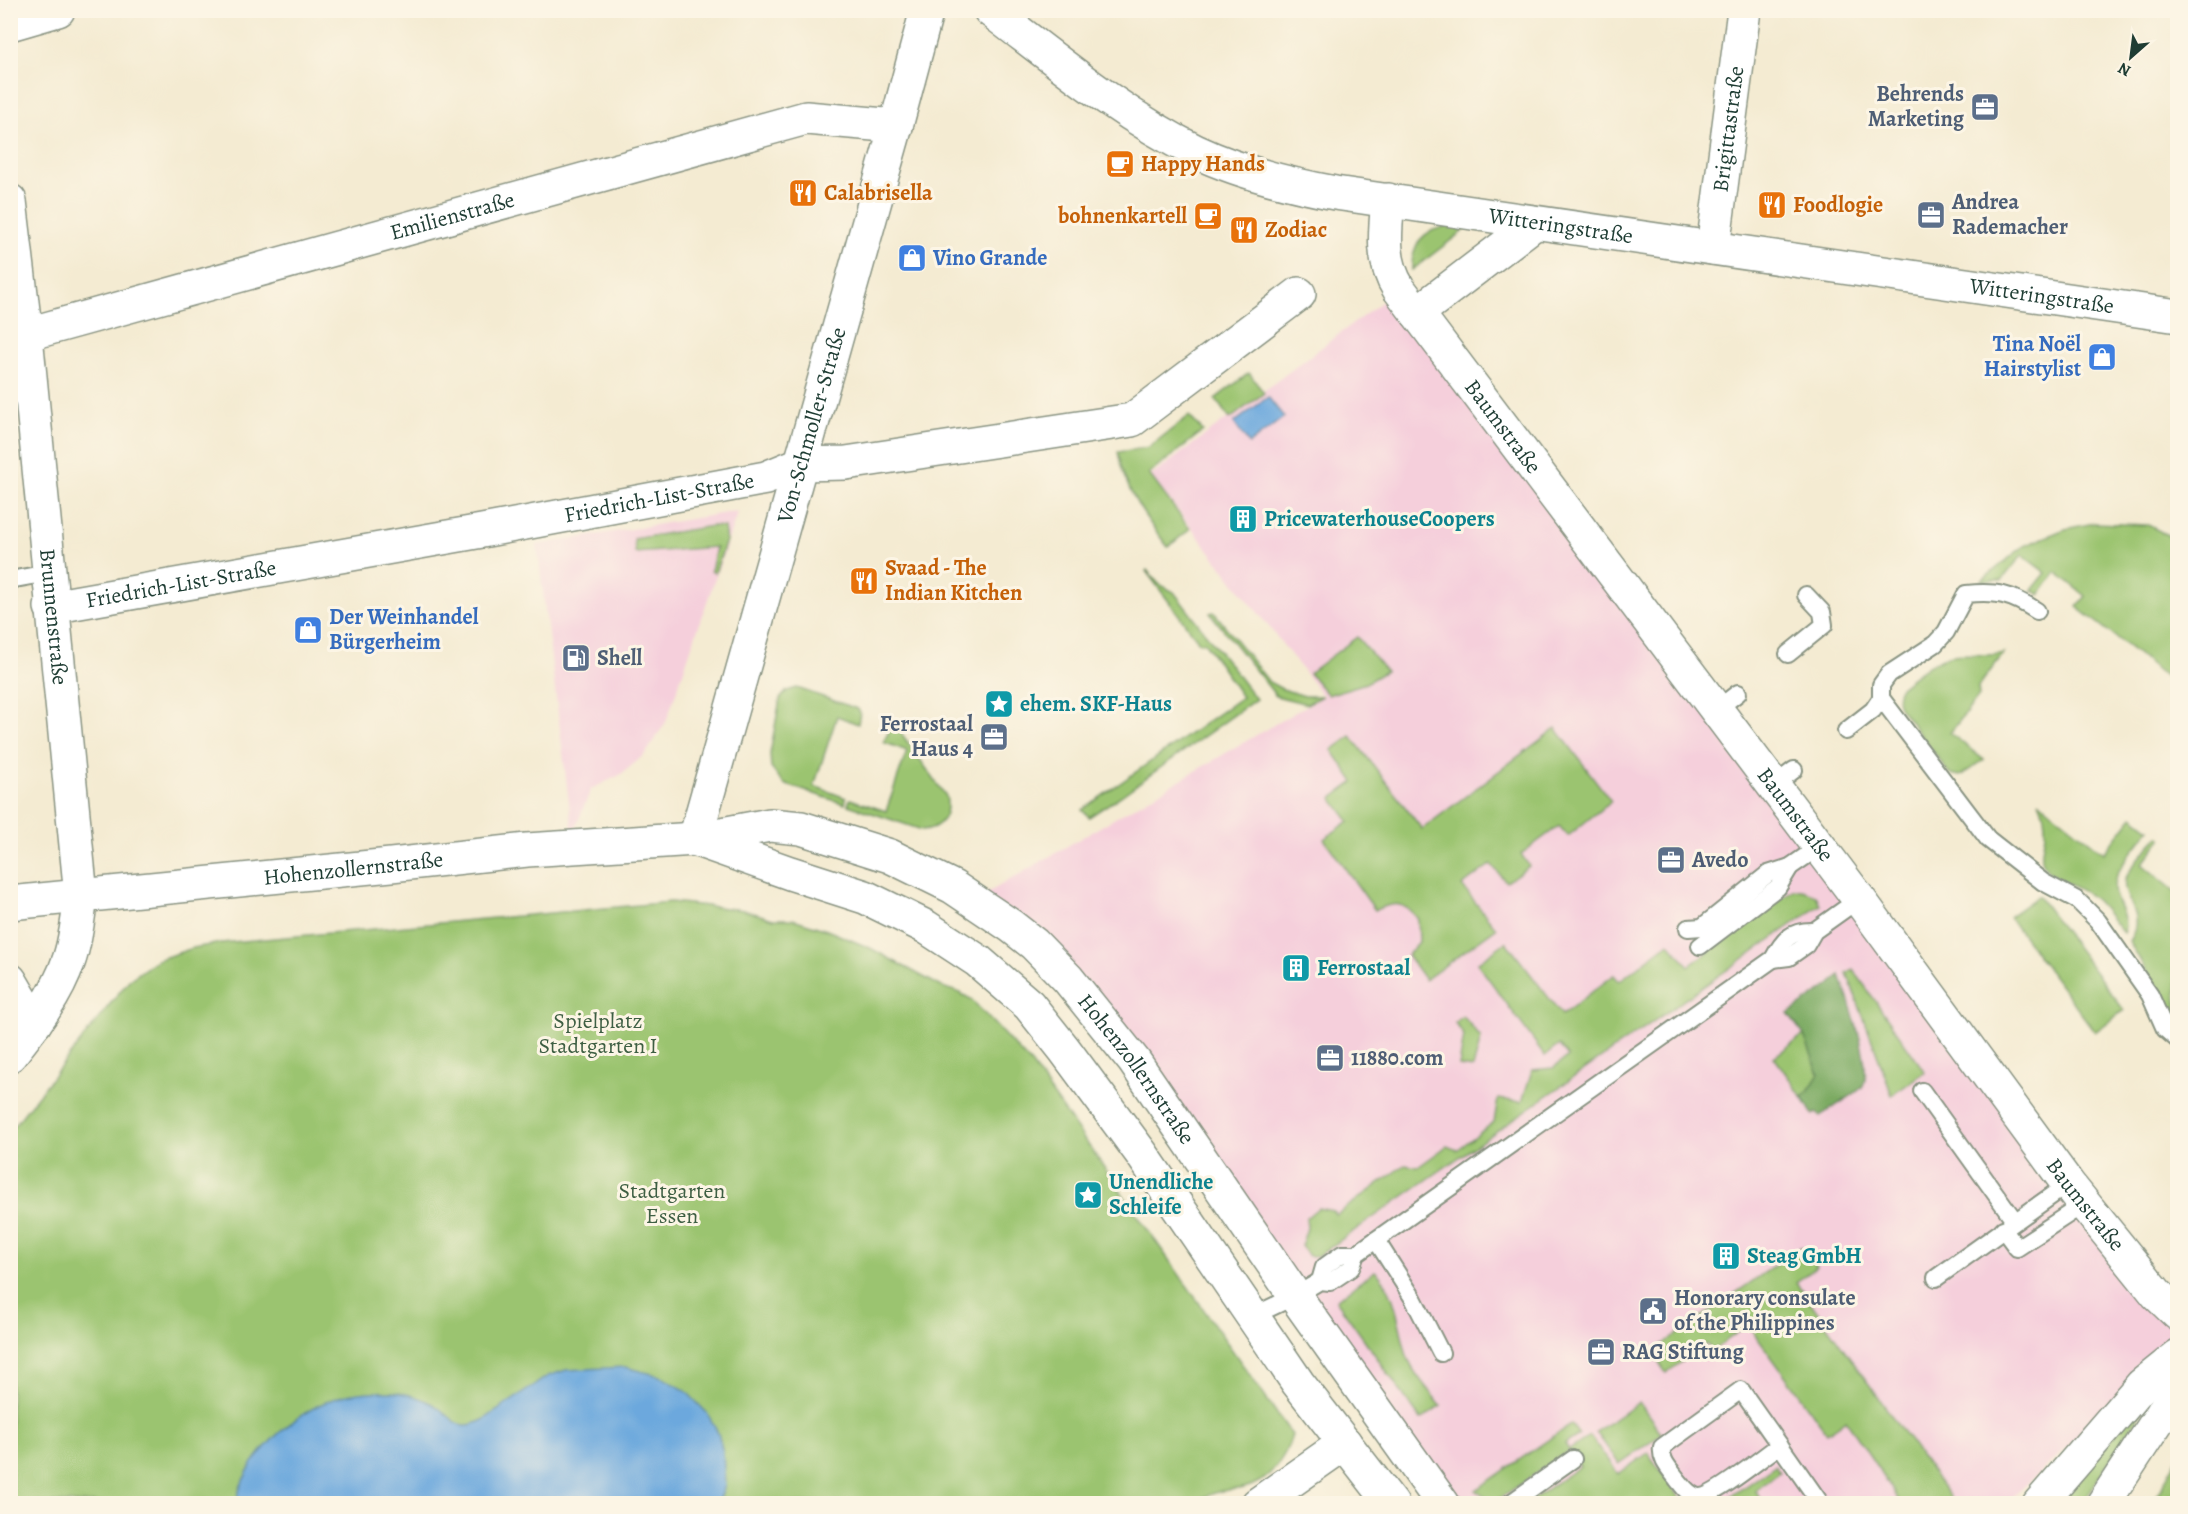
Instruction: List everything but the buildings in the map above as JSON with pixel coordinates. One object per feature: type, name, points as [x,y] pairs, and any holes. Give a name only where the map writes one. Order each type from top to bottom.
[{"type":"street","points":[[10,24],[58,10]]},
{"type":"street","name":"Von-Schmoller-Straße","points":[[695,839],[927,10]]},
{"type":"street","name":"Witteringstraße","points":[[990,10],[1112,101],[1154,129],[1195,151],[1233,167],[1268,178],[1325,191],[1535,223],[2178,316]]},
{"type":"street","name":"Brigittastraße","points":[[1713,248],[1744,10]]},
{"type":"street","name":"Emilienstraße","points":[[18,338],[807,118],[896,126]]},
{"type":"street","name":"Baumstraße","points":[[1388,200],[1384,234],[1388,267],[1395,284],[1727,702],[1783,778],[1819,847],[2076,1194],[2164,1303],[2178,1314]]},
{"type":"street","name":"Brunnenstraße","points":[[10,201],[18,338],[48,573],[81,896],[77,933],[58,987],[35,1023],[10,1055]]},
{"type":"street","points":[[1417,313],[1535,223]]},
{"type":"street","name":"Friedrich-List-Straße","points":[[51,608],[766,478],[800,464],[846,463],[1132,420],[1299,294]]},
{"type":"street","name":"Hohenzollernstraße","points":[[10,903],[527,850],[695,839],[770,825],[801,828],[872,849],[953,887],[1035,944],[1068,979],[1134,1061],[1258,1240],[1308,1288],[1443,1503]]},
{"type":"street","name":"Hohenzollernstraße","points":[[695,839],[865,897],[926,927],[978,961],[1029,1005],[1141,1153],[1298,1383],[1392,1503]]},
{"type":"street","points":[[10,980],[35,1023]]},
{"type":"street","points":[[2039,1503],[2142,1385],[2178,1356]]},
{"type":"street","points":[[2103,1503],[2162,1414],[2178,1385]]},
{"type":"street","points":[[1258,1503],[1345,1443]]},
{"type":"lane","points":[[15,579],[48,573]]},
{"type":"lane","points":[[1846,731],[1873,710],[1881,698],[1881,685],[1889,674],[1935,644],[1946,632],[1966,594],[1986,592],[2004,594],[2037,610]]},
{"type":"lane","points":[[1788,654],[1824,626],[1822,612],[1806,595]]},
{"type":"lane","points":[[1881,698],[1988,839],[2043,882],[2077,900],[2098,921],[2150,995],[2165,1029],[2178,1040]]},
{"type":"lane","points":[[1688,928],[1702,927],[1768,874],[1790,867],[1819,847]]},
{"type":"lane","points":[[1700,946],[1778,887],[1790,867]]},
{"type":"lane","points":[[1253,1316],[1308,1288],[1330,1282],[1351,1268],[1356,1254],[1773,959],[1789,957],[1806,945],[1814,931],[1859,899]]},
{"type":"lane","points":[[1922,1091],[2009,1225],[2017,1248],[2076,1194]]},
{"type":"lane","points":[[1936,1278],[2009,1225],[2076,1194]]},
{"type":"lane","points":[[1376,1240],[1413,1298],[1441,1353]]},
{"type":"lane","points":[[1780,1445],[1715,1492],[1700,1497],[1689,1493],[1664,1462],[1661,1454],[1662,1447],[1676,1435],[1741,1390],[1780,1445],[1821,1503]]},
{"type":"lane","points":[[1509,1503],[1573,1459]]},
{"type":"shaded area","points":[[1395,292],[2177,1326],[2177,1330],[2138,1376],[2076,1440],[2006,1503],[1453,1503],[1307,1298],[984,895],[1323,696],[1151,476]]},
{"type":"shaded area","points":[[738,511],[666,722],[646,753],[620,775],[591,789],[573,834],[537,545]]},
{"type":"green space","points":[[1450,226],[1467,228],[1412,270],[1416,245],[1421,239],[1433,230]]},
{"type":"green space","points":[[1249,373],[1264,393],[1230,419],[1215,399]]},
{"type":"green space","points":[[1189,416],[1203,431],[1149,474],[1190,529],[1168,547],[1130,490],[1118,452],[1149,447]]},
{"type":"green space","points":[[2094,523],[2148,525],[2177,540],[2177,685],[2077,607],[2086,596],[2056,572],[2040,595],[2032,590],[2046,573],[2022,555],[2002,580],[1981,581],[2024,546],[2065,529]]},
{"type":"green space","points":[[712,526],[724,527],[726,541],[715,573],[711,571],[716,547],[635,553],[634,539]]},
{"type":"green space","points":[[1147,570],[1159,584],[1174,592],[1256,699],[1089,817],[1082,810],[1242,697],[1205,643],[1199,642]]},
{"type":"green space","points":[[1214,612],[1269,682],[1282,689],[1305,696],[1322,696],[1307,704],[1276,696],[1210,613]]},
{"type":"green space","points":[[1357,637],[1386,671],[1366,683],[1328,695],[1309,673]]},
{"type":"green space","points":[[2004,653],[1978,687],[1979,696],[1950,733],[1984,760],[1960,776],[1950,774],[1899,707],[1897,697],[1900,687],[1925,668],[1946,657],[1959,654]]},
{"type":"green space","points":[[797,688],[858,709],[860,713],[858,724],[837,716],[814,786],[846,798],[845,804],[784,784],[771,768],[770,754],[780,699],[787,691]]},
{"type":"green space","points":[[894,723],[946,796],[947,809],[943,819],[935,827],[922,830],[848,805],[850,799],[886,811],[907,751],[883,742]]},
{"type":"green space","points":[[1556,728],[1611,801],[1568,836],[1559,826],[1521,854],[1529,866],[1506,882],[1491,864],[1462,886],[1496,928],[1425,980],[1407,955],[1419,942],[1418,919],[1408,909],[1399,905],[1375,910],[1324,839],[1349,821],[1332,798],[1354,782],[1332,750],[1351,736],[1422,829]]},
{"type":"green space","points":[[2039,801],[2104,853],[2133,816],[2150,829],[2117,874],[2114,889],[2125,922],[2123,933],[2093,898],[2053,875],[2044,865],[2042,852],[2045,824]]},
{"type":"green space","points":[[2159,836],[2162,839],[2142,864],[2177,893],[2177,1020],[2129,941],[2135,922],[2126,892],[2126,878],[2137,861]]},
{"type":"green space","points":[[1794,889],[1816,895],[1820,905],[1318,1256],[1309,1256],[1301,1246],[1307,1228],[1306,1218],[1318,1208],[1333,1211],[1336,1215],[1405,1165],[1418,1167],[1447,1146],[1457,1150],[1494,1122],[1498,1099],[1522,1102],[1532,1070],[1553,1068],[1568,1057],[1559,1045],[1545,1056],[1477,963],[1506,942],[1562,1015],[1614,975],[1619,981],[1669,943],[1689,966]]},
{"type":"green space","points":[[2038,896],[2124,1010],[2095,1032],[2009,917]]},
{"type":"green space","name":"Stadtgarten Essen","points":[[671,902],[744,910],[773,919],[793,919],[870,948],[942,987],[971,999],[1032,1065],[1292,1435],[1285,1453],[1275,1468],[1253,1485],[1221,1491],[1190,1503],[11,1503],[10,1131],[129,980],[157,960],[193,948],[221,943]]},
{"type":"green space","points":[[1853,969],[1925,1072],[1892,1095],[1847,973]]},
{"type":"green space","points":[[1840,975],[1859,1033],[1865,1078],[1862,1087],[1854,1094],[1820,1116],[1816,1113],[1813,1115],[1802,1097],[1808,1092],[1819,1074],[1804,1035],[1788,1014],[1830,985]]},
{"type":"green space","points":[[1463,1016],[1481,1038],[1473,1068],[1459,1066],[1464,1035],[1455,1023]]},
{"type":"green space","points":[[1804,1035],[1819,1074],[1808,1092],[1802,1097],[1774,1057]]},
{"type":"green space","points":[[1801,1247],[1817,1267],[1796,1282],[1954,1503],[1901,1503],[1846,1420],[1827,1433],[1748,1325],[1712,1351],[1707,1344],[1666,1373],[1652,1352]]},
{"type":"green space","points":[[1375,1271],[1393,1299],[1410,1363],[1417,1376],[1441,1406],[1421,1420],[1336,1300]]},
{"type":"green space","points":[[1639,1402],[1662,1434],[1619,1464],[1596,1432]]},
{"type":"green space","points":[[2137,1408],[2143,1409],[2082,1503],[2057,1504]]},
{"type":"green space","points":[[1571,1424],[1579,1435],[1565,1444],[1569,1450],[1590,1436],[1618,1474],[1648,1453],[1684,1503],[1527,1503],[1580,1466],[1569,1451],[1493,1503],[1476,1490]]},
{"type":"green space","points":[[2177,1458],[2177,1503],[2153,1503]]},
{"type":"green space","points":[[1775,1465],[1780,1472],[1755,1490],[1765,1503],[1735,1503],[1730,1497]]},
{"type":"water","points":[[1268,397],[1284,417],[1249,444],[1234,423]]},
{"type":"water","points":[[625,1367],[660,1376],[685,1390],[707,1413],[718,1433],[723,1452],[725,1486],[718,1503],[236,1503],[249,1470],[272,1440],[301,1416],[333,1399],[369,1392],[406,1394],[432,1404],[459,1424],[469,1425],[483,1420],[548,1376],[566,1370]]},
{"type":"place","name":"Behrends Marketing","points":[[1985,107]]},
{"type":"place","name":"Happy Hands","points":[[1120,164]]},
{"type":"place","name":"Calabrisella","points":[[803,193]]},
{"type":"place","name":"Foodlogie","points":[[1772,205]]},
{"type":"place","name":"Andrea Rademacher","points":[[1931,215]]},
{"type":"place","name":"bohnenkartell","points":[[1208,216]]},
{"type":"place","name":"Zodiac","points":[[1244,230]]},
{"type":"place","name":"Vino Grande","points":[[912,258]]},
{"type":"place","name":"Tina Noël Hairstylist","points":[[2102,357]]},
{"type":"place","name":"PricewaterhouseCoopers","points":[[1243,519]]},
{"type":"place","name":"Svaad - The Indian Kitchen","points":[[864,581]]},
{"type":"place","name":"Der Weinhandel Bürgerheim","points":[[308,630]]},
{"type":"place","name":"Shell","points":[[576,658]]},
{"type":"place","name":"ehem. SKF-Haus","points":[[999,704]]},
{"type":"place","name":"Ferrostaal Haus 4","points":[[994,737]]},
{"type":"place","name":"Avedo","points":[[1671,860]]},
{"type":"place","name":"Ferrostaal","points":[[1296,968]]},
{"type":"place","name":"11880.com","points":[[1330,1058]]},
{"type":"place","name":"Unendliche Schleife","points":[[1088,1195]]},
{"type":"place","name":"Steag GmbH","points":[[1726,1256]]},
{"type":"place","name":"Honorary consulate of the Philippines","points":[[1653,1311]]},
{"type":"place","name":"RAG Stiftung","points":[[1601,1352]]},
{"type":"park label","name":"Spielplatz Stadtgarten I","points":[[598,1034]]}]
